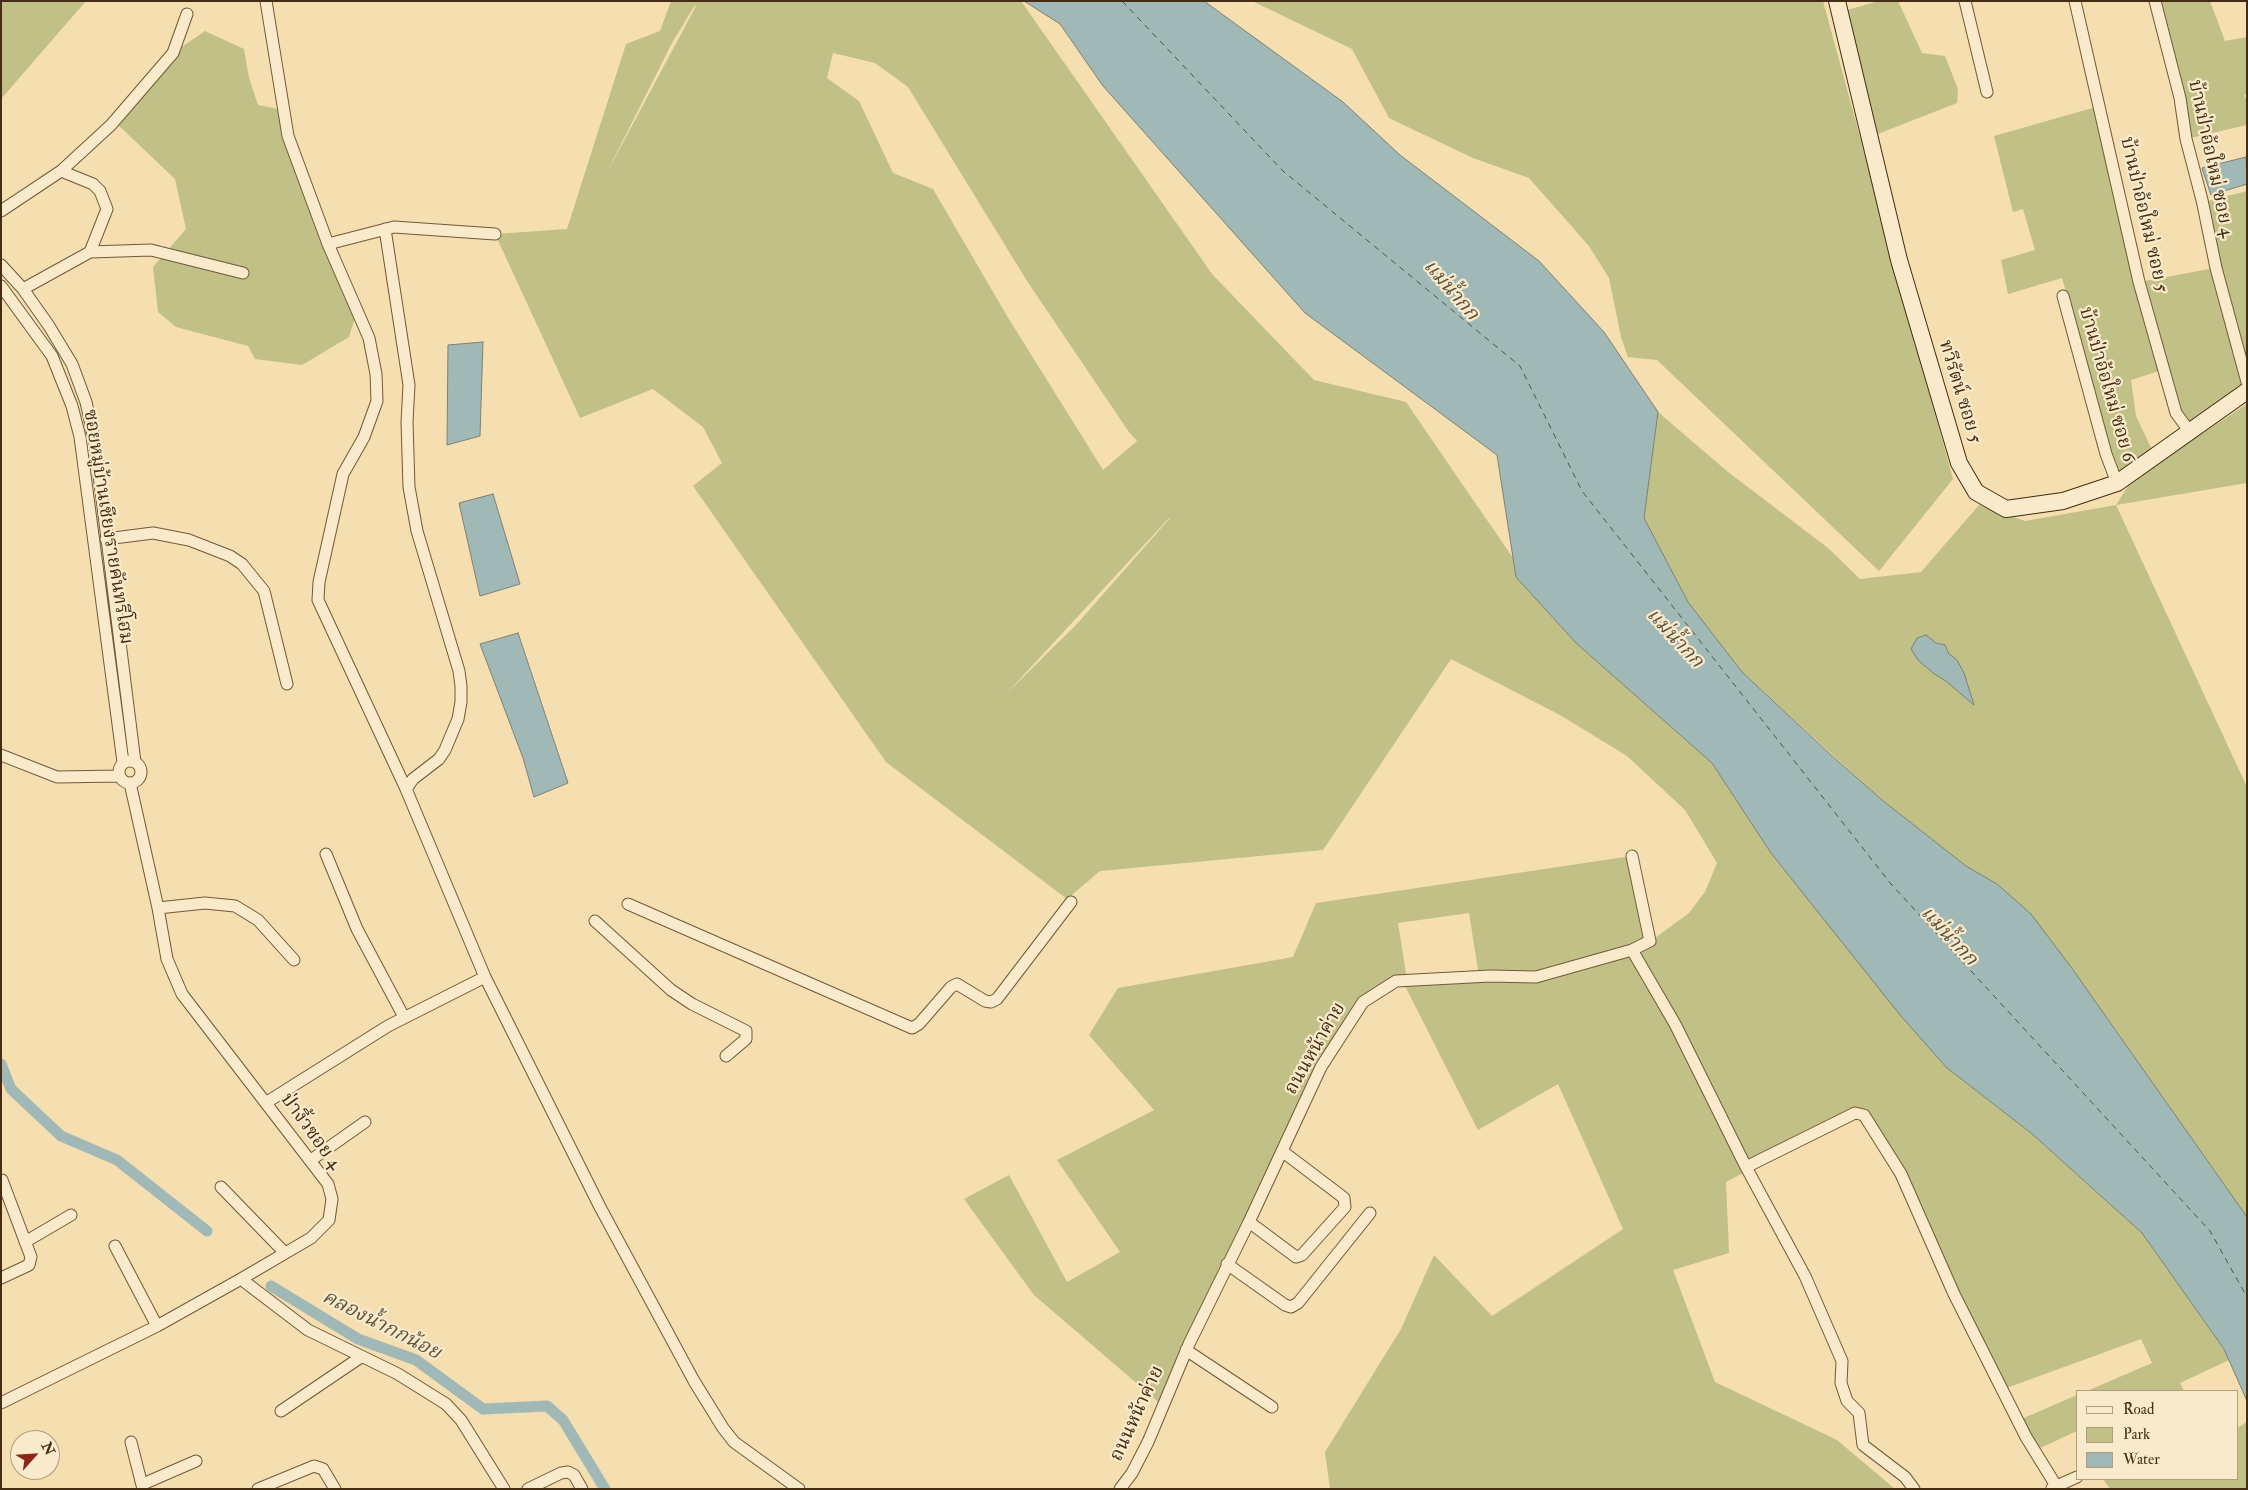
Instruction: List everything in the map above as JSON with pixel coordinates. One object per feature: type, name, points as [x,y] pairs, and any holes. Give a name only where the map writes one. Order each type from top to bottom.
[{"type":"street","points":[[266,1],[288,136],[328,244],[369,338],[376,374],[378,401],[364,437],[343,474],[319,582],[318,600],[406,789],[485,977],[600,1207],[694,1381],[723,1428],[734,1442],[799,1489]]},
{"type":"street","name":"ทวีรัตน์ ซอย 5","points":[[1837,1],[1899,260],[1959,463],[1976,492],[2006,509],[2063,501],[2117,483],[2247,391]]},
{"type":"street","points":[[1965,1],[1988,92]]},
{"type":"street","name":"บ้านป่าอ้อใหม่ ซอย 5","points":[[2076,1],[2139,282],[2176,413],[2190,432]]},
{"type":"street","name":"บ้านป่าอ้อใหม่ ซอย 4","points":[[2155,1],[2180,98],[2186,139],[2202,200],[2216,268],[2247,382]]},
{"type":"street","points":[[1,210],[61,171],[111,126],[173,53],[187,14]]},
{"type":"street","points":[[61,171],[93,184],[104,200],[107,209],[90,252]]},
{"type":"street","points":[[328,244],[385,228],[435,228],[495,234]]},
{"type":"street","points":[[385,228],[409,385],[407,422],[409,487],[418,531],[460,671],[461,686],[458,719],[445,750],[439,759],[412,779],[406,789]]},
{"type":"street","points":[[23,289],[90,252],[150,250],[243,273]]},
{"type":"street","points":[[1,265],[23,289],[49,326],[72,364],[86,402],[95,443],[129,762]]},
{"type":"street","name":"ซอยหมู่บ้านเชียงรายคันทรีโฮม","points":[[1,286],[52,356],[72,406],[80,437],[129,762]]},
{"type":"street","name":"บ้านป่าอ้อใหม่ ซอย 6","points":[[2063,296],[2106,454],[2117,483]]},
{"type":"street","points":[[106,539],[153,532],[189,540],[230,556],[242,564],[264,591],[287,684]]},
{"type":"street","points":[[1,755],[57,777],[119,776],[130,783],[136,781],[141,774],[140,767],[129,762]]},
{"type":"street","points":[[119,776],[119,768],[129,762]]},
{"type":"street","name":"ป่างิ้วซอย 4","points":[[1,1403],[157,1326],[311,1238],[329,1220],[332,1199],[328,1184],[267,1102],[182,994],[167,959],[158,908],[130,783]]},
{"type":"street","points":[[326,854],[357,929],[404,1017]]},
{"type":"street","name":"ถนนหน้าค่าย","points":[[1120,1489],[1132,1473],[1148,1442],[1186,1350],[1249,1222],[1321,1068],[1363,1002],[1396,981],[1490,976],[1536,977],[1632,950],[1650,941],[1632,856]]},
{"type":"street","points":[[628,904],[912,1028],[919,1024],[951,987],[957,984],[963,985],[985,1001],[991,1002],[997,999],[1071,902]]},
{"type":"street","points":[[158,908],[205,903],[235,906],[258,920],[294,960]]},
{"type":"street","points":[[595,920],[671,990],[692,1004],[746,1031],[746,1039],[726,1056]]},
{"type":"street","points":[[1632,950],[1675,1024],[1746,1167],[1805,1276],[1842,1362],[1841,1383],[1847,1402],[1859,1413],[1862,1445],[1906,1476],[1914,1489]]},
{"type":"street","points":[[267,1102],[404,1017],[485,977]]},
{"type":"street","points":[[1746,1167],[1855,1113],[1864,1115],[1901,1174],[1954,1294],[2021,1429],[2055,1488],[2076,1478]]},
{"type":"street","points":[[311,1160],[365,1122]]},
{"type":"street","points":[[1249,1222],[1296,1257],[1302,1255],[1345,1207],[1344,1198],[1282,1151]]},
{"type":"street","points":[[1,1278],[31,1262],[2,1180]]},
{"type":"street","points":[[221,1187],[285,1253]]},
{"type":"street","points":[[1228,1264],[1285,1305],[1291,1307],[1298,1302],[1370,1213]]},
{"type":"street","points":[[25,1242],[71,1215]]},
{"type":"street","points":[[115,1246],[157,1326]]},
{"type":"street","points":[[241,1279],[308,1330],[398,1374],[446,1404],[461,1420],[504,1489]]},
{"type":"street","points":[[1186,1350],[1272,1407]]},
{"type":"street","points":[[281,1411],[361,1357]]},
{"type":"street","points":[[131,1442],[143,1486],[196,1461]]},
{"type":"street","points":[[258,1489],[314,1466],[323,1469],[335,1489]]},
{"type":"street","points":[[528,1489],[561,1473],[568,1472],[574,1475],[582,1489]]},
{"type":"green space","points":[[1,1],[86,1],[1,99]]},
{"type":"green space","points":[[671,1],[1021,1],[1212,274],[1314,380],[1406,402],[1513,558],[1516,577],[1576,643],[1712,763],[1771,853],[1947,1068],[2031,1133],[2142,1233],[2224,1349],[2229,1360],[2180,1383],[2184,1390],[2089,1390],[2152,1363],[2141,1339],[2001,1390],[1864,1115],[1866,1108],[1726,1182],[1729,1253],[1673,1270],[1715,1382],[1837,1440],[1895,1489],[1330,1489],[1325,1452],[1401,1329],[1434,1255],[1492,1316],[1623,1229],[1558,1084],[1478,1130],[1402,980],[1363,1002],[1344,1031],[1163,1406],[1034,1295],[964,1199],[1009,1175],[1067,1282],[1120,1252],[1057,1160],[1154,1110],[1089,1035],[1118,988],[1293,957],[1316,903],[1632,856],[1651,941],[1689,913],[1705,892],[1717,863],[1685,810],[1627,756],[1560,715],[1451,659],[1323,850],[1100,871],[1067,899],[886,762],[693,486],[722,463],[703,427],[653,389],[580,418],[495,234],[567,229],[626,44],[660,31]],"holes":[[[696,6],[604,178],[672,43]],[[833,53],[875,63],[908,87],[1027,281],[1137,441],[1103,470],[1007,316],[933,189],[893,173],[859,101],[827,78]],[[1169,518],[1077,624],[1006,694]],[[1469,913],[1479,976],[1407,980],[1398,923]]]},
{"type":"green space","points":[[1252,1],[1823,1],[1953,479],[1879,571],[1657,360],[1628,357],[1621,337],[1609,278],[1589,246],[1529,178],[1473,158],[1389,118],[1352,49]]},
{"type":"green space","points":[[1879,1],[1898,1],[1922,53],[1945,56],[1958,89],[1957,103],[1870,137],[1840,12]]},
{"type":"green space","points":[[2155,1],[2210,1],[2225,41],[2247,37],[2247,94],[2244,95],[2247,101],[2247,125],[2186,139]]},
{"type":"green space","points":[[205,31],[244,49],[249,78],[258,105],[283,110],[357,311],[349,337],[302,365],[255,359],[248,346],[176,327],[158,312],[153,267],[186,229],[175,179],[114,121],[173,53]]},
{"type":"green space","points":[[2096,107],[2159,371],[2131,380],[2136,416],[2153,452],[2121,472],[2115,464],[2062,278],[2008,294],[2001,260],[2035,250],[2023,209],[2013,212],[1994,136]]},
{"type":"green space","points":[[2247,191],[2247,391],[2190,432],[2176,413],[2139,282],[2215,268],[2204,202]]},
{"type":"green space","points":[[2247,404],[2247,483],[2116,505],[2131,481]]},
{"type":"green space","points":[[1658,412],[1728,472],[1828,548],[1860,579],[1921,572],[1979,505],[2025,521],[2116,505],[2247,787],[2247,1217],[2071,967],[1997,884],[1966,866],[1882,800],[1742,672],[1688,602],[1644,518]]},
{"type":"green space","points":[[2076,1395],[2076,1431],[2034,1451],[2017,1421]]},
{"type":"green space","points":[[2247,1422],[2247,1489],[2110,1489],[2104,1480],[2238,1480],[2238,1427]]},
{"type":"water","name":"แม่น้ำกก","points":[[1024,1],[1204,1],[1343,102],[1400,155],[1539,261],[1604,332],[1658,412],[1644,518],[1688,602],[1742,672],[1830,754],[1882,800],[1966,866],[1997,884],[2031,914],[2071,967],[2247,1217],[2247,1401],[2224,1349],[2142,1233],[2031,1133],[1947,1068],[1900,1015],[1771,853],[1712,763],[1576,643],[1516,577],[1497,455],[1305,313],[1103,86],[1060,24]]},
{"type":"water","points":[[2246,157],[2247,184],[2211,195],[2202,168]]},
{"type":"water","points":[[483,342],[480,436],[447,445],[448,345]]},
{"type":"water","points":[[493,494],[520,584],[480,596],[459,503]]},
{"type":"water","points":[[518,633],[568,783],[534,797],[523,758],[480,644]]},
{"type":"water","points":[[1926,635],[1936,643],[1945,645],[1949,654],[1957,660],[1964,673],[1974,705],[1918,660],[1911,649],[1917,638]]},
{"type":"waterway","name":"คลองน้ำกกน้อย","points":[[1,1064],[11,1089],[61,1136],[117,1160],[207,1231]]},
{"type":"waterway","name":"คลองน้ำกกน้อย","points":[[271,1286],[358,1339],[416,1360],[483,1409],[547,1406],[563,1420],[605,1489]]},
{"type":"ferry route","points":[[1122,1],[1283,171],[1520,366],[1582,491],[1891,884],[2210,1231],[2247,1297]]}]
